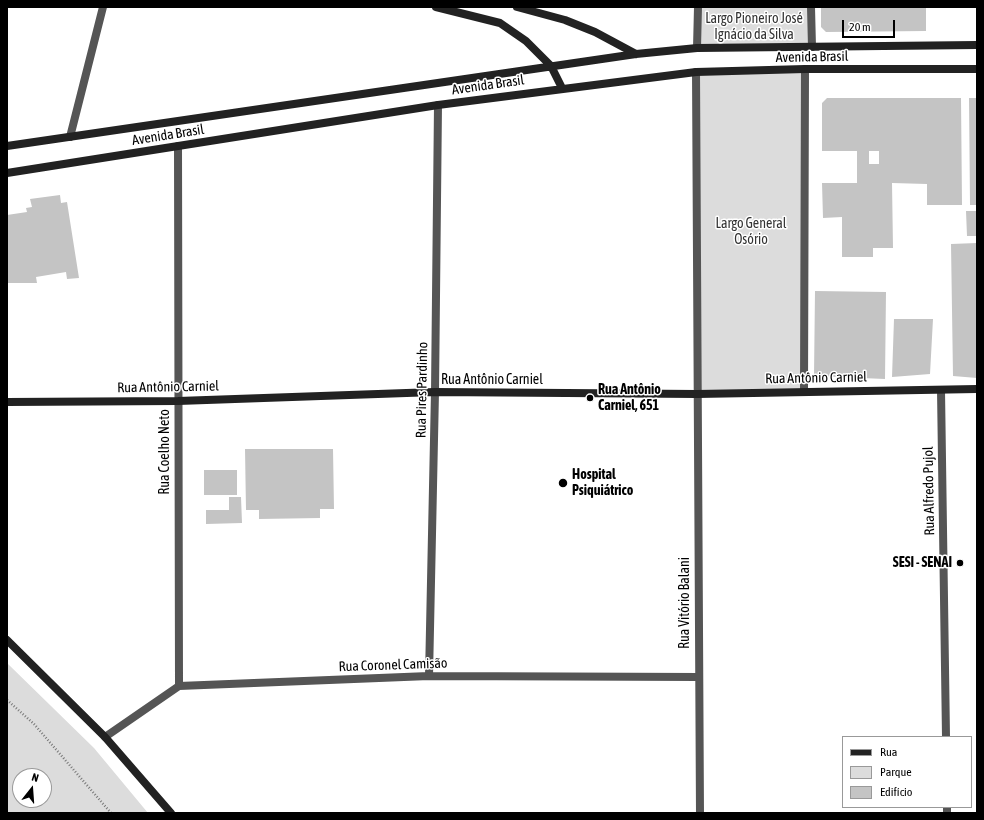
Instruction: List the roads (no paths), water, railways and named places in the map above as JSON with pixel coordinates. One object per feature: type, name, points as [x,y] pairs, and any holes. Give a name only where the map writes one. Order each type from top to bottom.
[{"type":"main road","points":[[436,7],[500,23],[526,41],[551,66],[562,88]]},
{"type":"main road","points":[[517,7],[565,20],[595,32],[636,54]]},
{"type":"main road","name":"Avenida Brasil","points":[[7,146],[636,54],[697,48],[977,45]]},
{"type":"main road","name":"Avenida Brasil","points":[[7,173],[438,104],[696,72],[805,69],[977,69]]},
{"type":"main road","name":"Rua Antônio Carniel","points":[[7,402],[178,401],[435,392],[698,394],[977,389]]},
{"type":"main road","points":[[7,640],[105,737],[171,813]]},
{"type":"street","points":[[70,137],[104,7]]},
{"type":"street","points":[[697,48],[698,7]]},
{"type":"street","points":[[811,7],[812,47]]},
{"type":"street","points":[[804,391],[805,69]]},
{"type":"street","points":[[696,72],[698,394]]},
{"type":"street","name":"Rua Pires Pardinho","points":[[429,676],[435,392],[438,104]]},
{"type":"street","name":"Rua Coelho Neto","points":[[178,146],[179,686]]},
{"type":"street","name":"Rua Alfredo Pujol","points":[[941,390],[946,736]]},
{"type":"street","name":"Rua Vitório Balani","points":[[698,394],[700,813]]},
{"type":"street","name":"Rua Coronel Camisão","points":[[179,686],[429,676],[699,677]]},
{"type":"street","points":[[105,737],[179,686]]},
{"type":"place","name":"Rua Antônio Carniel, 651","points":[[590,398]]},
{"type":"place","name":"Hospital Psiquiátrico","points":[[563,483]]},
{"type":"place","name":"SESI - SENAI","points":[[960,563]]},
{"type":"park label","name":"Largo Pioneiro José Ignácio da Silva","points":[[754,28]]},
{"type":"park label","name":"Largo General Osório","points":[[751,232]]}]
